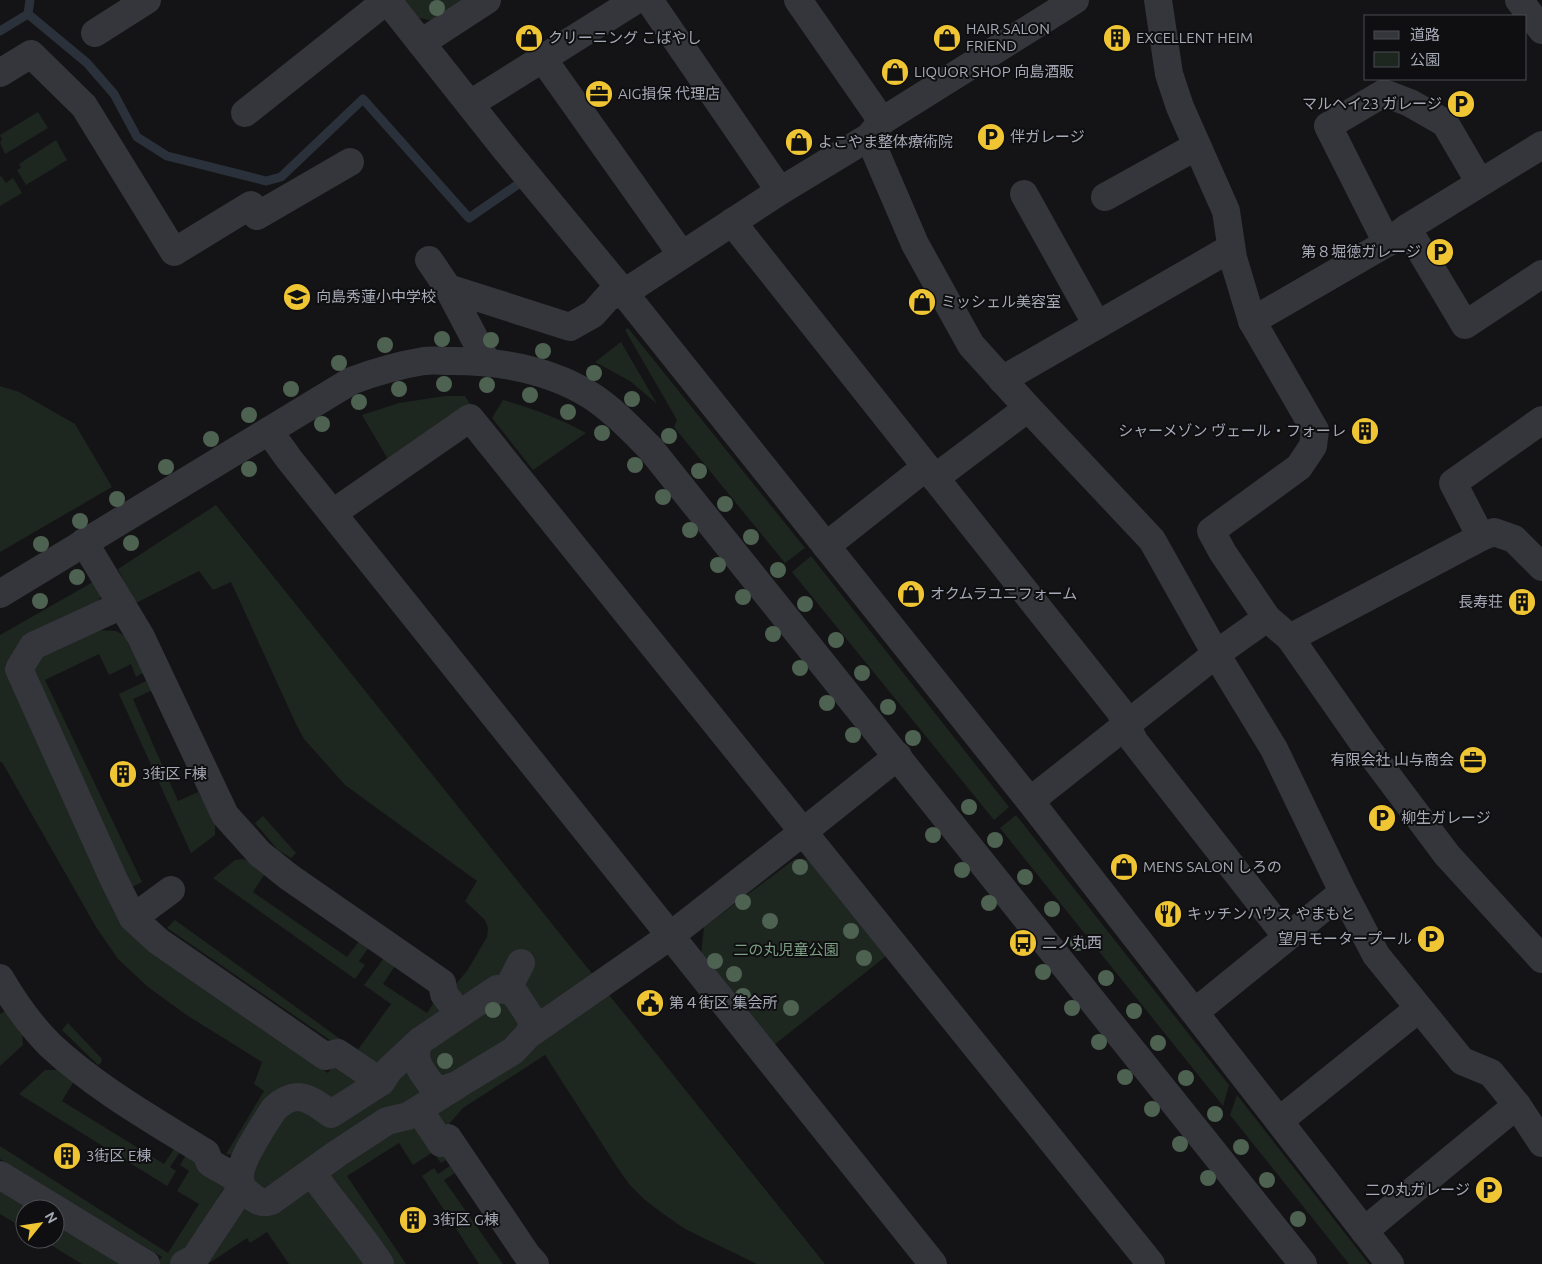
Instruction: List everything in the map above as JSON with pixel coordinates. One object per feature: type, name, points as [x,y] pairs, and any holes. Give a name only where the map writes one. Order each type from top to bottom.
[{"type":"street","points":[[95,33],[147,0]]},
{"type":"street","points":[[245,113],[387,0],[624,293],[760,449],[826,546],[1030,801],[1390,1264]]},
{"type":"street","points":[[421,43],[487,0]]},
{"type":"street","points":[[470,104],[636,0]]},
{"type":"street","points":[[649,0],[780,191]]},
{"type":"street","points":[[1158,0],[1169,74],[1197,146],[1226,211],[1233,258],[1252,321],[1315,430],[1313,446],[1300,467],[1211,531],[1223,553],[1267,618],[1290,638],[1366,747],[1447,855],[1542,959]]},
{"type":"street","points":[[1519,0],[1542,30]]},
{"type":"street","points":[[448,288],[570,327],[593,314],[609,296],[624,293],[876,129],[1062,3]]},
{"type":"street","points":[[811,4],[876,129],[915,244],[971,345],[1152,540],[1216,654],[1274,749],[1343,892],[1376,955],[1462,1061],[1492,1073],[1517,1105],[1542,1143]]},
{"type":"street","points":[[0,72],[31,54],[84,106],[174,252],[251,206],[257,216],[350,162]]},
{"type":"street","points":[[543,59],[682,255]]},
{"type":"street","points":[[1480,183],[1445,122],[1410,103],[1384,93],[1328,126],[1397,235],[1465,325],[1542,274]]},
{"type":"street","points":[[1252,321],[1397,235],[1542,144]]},
{"type":"street","points":[[1105,197],[1197,146]]},
{"type":"street","points":[[1024,194],[1097,325]]},
{"type":"street","points":[[732,222],[1120,711],[1134,741],[1287,937]]},
{"type":"street","points":[[1002,380],[1232,248]]},
{"type":"street","points":[[428,260],[448,288],[487,362]]},
{"type":"street","points":[[0,594],[270,431],[350,380],[388,368],[426,361],[487,362],[529,370],[560,380],[590,396],[620,419],[650,448],[898,756],[1296,1262]]},
{"type":"street","points":[[826,546],[1028,408]]},
{"type":"street","points":[[333,513],[470,418],[1151,1264]]},
{"type":"street","points":[[1481,537],[1453,483],[1542,420]]},
{"type":"street","points":[[270,431],[289,459],[933,1264]]},
{"type":"street","points":[[1290,638],[1481,537],[1494,532],[1514,539],[1542,567]]},
{"type":"street","points":[[84,542],[142,637],[225,815],[267,860],[442,983],[444,994],[460,1014]]},
{"type":"street","points":[[122,605],[33,646],[19,669],[133,918],[158,942],[325,1056],[338,1053],[381,1082]]},
{"type":"street","points":[[1030,801],[1216,654],[1267,618]]},
{"type":"street","points":[[0,978],[11,998],[31,1024],[68,1061],[107,1090],[206,1153],[210,1163],[241,1184],[264,1209],[338,1153],[387,1121],[404,1118],[419,1110],[513,1051],[528,1035],[670,936],[898,756]]},
{"type":"street","points":[[133,918],[171,890]]},
{"type":"street","points":[[1195,1012],[1343,892]]},
{"type":"street","points":[[507,990],[521,963]]},
{"type":"street","points":[[330,1114],[381,1082],[389,1070],[420,1041],[497,989],[507,990],[515,994],[533,1021],[533,1026],[528,1035]]},
{"type":"street","points":[[1279,1121],[1418,1009]]},
{"type":"street","points":[[420,1041],[416,1050],[416,1060],[434,1088],[442,1090],[457,1085]]},
{"type":"street","points":[[184,1264],[196,1258],[241,1184],[242,1162],[274,1109],[280,1103],[302,1096],[330,1114],[336,1122],[341,1142],[338,1153]]},
{"type":"street","points":[[1364,1232],[1517,1105]]},
{"type":"street","points":[[419,1110],[441,1143],[448,1138],[527,1256],[535,1264]]},
{"type":"street","points":[[312,1173],[330,1199],[361,1236],[380,1264]]},
{"type":"street","points":[[0,1175],[146,1264]]},
{"type":"green space","points":[[402,0],[465,0],[433,21],[415,17]]},
{"type":"green space","points":[[38,112],[48,128],[5,154],[0,142],[2,140],[0,135]]},
{"type":"green space","points":[[56,140],[67,160],[26,185],[17,170],[21,168],[19,164]]},
{"type":"green space","points":[[0,177],[6,183],[13,178],[22,193],[0,206]]},
{"type":"green space","points":[[628,328],[805,548],[785,563],[674,427],[677,420],[625,330]]},
{"type":"green space","points":[[621,342],[657,404],[630,381],[595,362]]},
{"type":"green space","points":[[0,386],[19,392],[75,424],[112,487],[0,552]]},
{"type":"green space","points":[[445,396],[465,396],[472,407],[389,461],[362,415],[399,403]]},
{"type":"green space","points":[[503,400],[545,414],[586,433],[533,470],[492,418]]},
{"type":"green space","points":[[216,505],[825,1264],[757,1264],[685,1229],[662,1213],[629,1184],[545,1055],[463,1108],[443,1131],[420,1120],[446,1160],[441,1163],[433,1152],[413,1165],[399,1143],[347,1176],[406,1264],[394,1264],[368,1225],[367,1264],[289,1264],[267,1232],[250,1243],[247,1238],[208,1264],[194,1264],[238,1197],[223,1189],[184,1260],[179,1264],[156,1264],[162,1257],[0,1159],[0,1146],[168,1253],[199,1204],[177,1191],[189,1171],[180,1165],[186,1155],[228,1178],[238,1156],[226,1154],[264,1091],[254,1084],[262,1062],[185,1014],[148,987],[118,959],[96,927],[2,762],[0,762],[0,635],[93,582],[101,596],[97,606],[26,635],[5,665],[102,881],[144,946],[328,1073],[339,1058],[372,1069],[167,928],[175,920],[357,1051],[391,1004],[364,985],[384,958],[395,966],[383,984],[427,1013],[437,998],[450,991],[467,971],[487,937],[488,928],[485,920],[465,901],[477,881],[345,785],[304,739],[231,582],[213,590],[199,571],[134,604],[118,569]]},
{"type":"green space","points":[[811,556],[1009,807],[994,820],[792,572]]},
{"type":"green space","points":[[100,630],[116,631],[125,636],[143,673],[136,677],[131,664],[109,675],[99,654],[45,680],[142,882],[132,887],[33,669],[44,653]]},
{"type":"green space","points":[[148,680],[153,690],[133,699],[178,801],[198,792],[215,822],[215,835],[191,853],[119,694]]},
{"type":"green space","points":[[1016,815],[1229,1085],[1223,1106],[1000,828]]},
{"type":"green space","points":[[263,816],[296,853],[291,858],[278,850],[255,823]]},
{"type":"green space","points":[[243,859],[249,861],[264,875],[253,892],[347,957],[359,941],[369,947],[359,961],[365,965],[355,979],[213,878],[235,860]]},
{"type":"green space","name":"二の丸児童公園","points":[[795,859],[816,860],[890,953],[774,1045],[701,954],[704,927]]},
{"type":"green space","points":[[7,1010],[22,1033],[23,1045],[0,1066],[0,1014]]},
{"type":"green space","points":[[68,1023],[102,1059],[101,1063],[98,1065],[62,1030]]},
{"type":"green space","points":[[45,1070],[58,1070],[74,1081],[62,1101],[164,1164],[174,1149],[180,1152],[170,1167],[176,1171],[167,1186],[19,1094]]},
{"type":"green space","points":[[1237,1095],[1369,1264],[1349,1264],[1230,1115]]},
{"type":"green space","points":[[450,1166],[455,1173],[444,1180],[503,1264],[479,1264],[422,1176],[434,1168],[438,1174]]},
{"type":"green space","points":[[0,1188],[17,1199],[15,1199],[15,1223],[0,1214]]},
{"type":"green space","points":[[65,1228],[123,1264],[82,1264],[57,1249],[65,1249]]},
{"type":"waterway","points":[[28,14],[30,0]]},
{"type":"waterway","points":[[0,31],[28,14],[87,63],[114,94],[137,137],[167,156],[266,181],[281,177],[363,99],[469,218],[517,185]]},
{"type":"place","name":"クリーニング こばやし","points":[[529,38]]},
{"type":"place","name":"HAIR SALON FRIEND","points":[[947,38]]},
{"type":"place","name":"EXCELLENT HEIM","points":[[1117,38]]},
{"type":"place","name":"LIQUOR SHOP 向島酒販","points":[[895,72]]},
{"type":"place","name":"AIG損保 代理店","points":[[599,94]]},
{"type":"place","name":"マルヘイ23 ガレージ","points":[[1461,104]]},
{"type":"place","name":"伴ガレージ","points":[[991,137]]},
{"type":"place","name":"よこやま整体療術院","points":[[799,142]]},
{"type":"place","name":"第８堀徳ガレージ","points":[[1440,252]]},
{"type":"place","name":"向島秀蓮小中学校","points":[[297,297]]},
{"type":"place","name":"ミッシェル美容室","points":[[922,302]]},
{"type":"place","name":"シャーメゾン ヴェール・フォーレ","points":[[1365,431]]},
{"type":"place","name":"オクムラユニフォーム","points":[[911,594]]},
{"type":"place","name":"長寿荘","points":[[1522,602]]},
{"type":"place","name":"有限会社 山与商会","points":[[1473,760]]},
{"type":"place","name":"3街区 F棟","points":[[123,774]]},
{"type":"place","name":"柳生ガレージ","points":[[1382,818]]},
{"type":"place","name":"MENS SALON しろの","points":[[1124,867]]},
{"type":"place","name":"キッチンハウス やまもと","points":[[1168,914]]},
{"type":"place","name":"望月モータープール","points":[[1431,939]]},
{"type":"place","name":"二ノ丸西","points":[[1023,943]]},
{"type":"place","name":"第４街区 集会所","points":[[650,1003]]},
{"type":"place","name":"3街区 E棟","points":[[67,1156]]},
{"type":"place","name":"二の丸ガレージ","points":[[1489,1190]]},
{"type":"place","name":"3街区 G棟","points":[[413,1220]]}]
